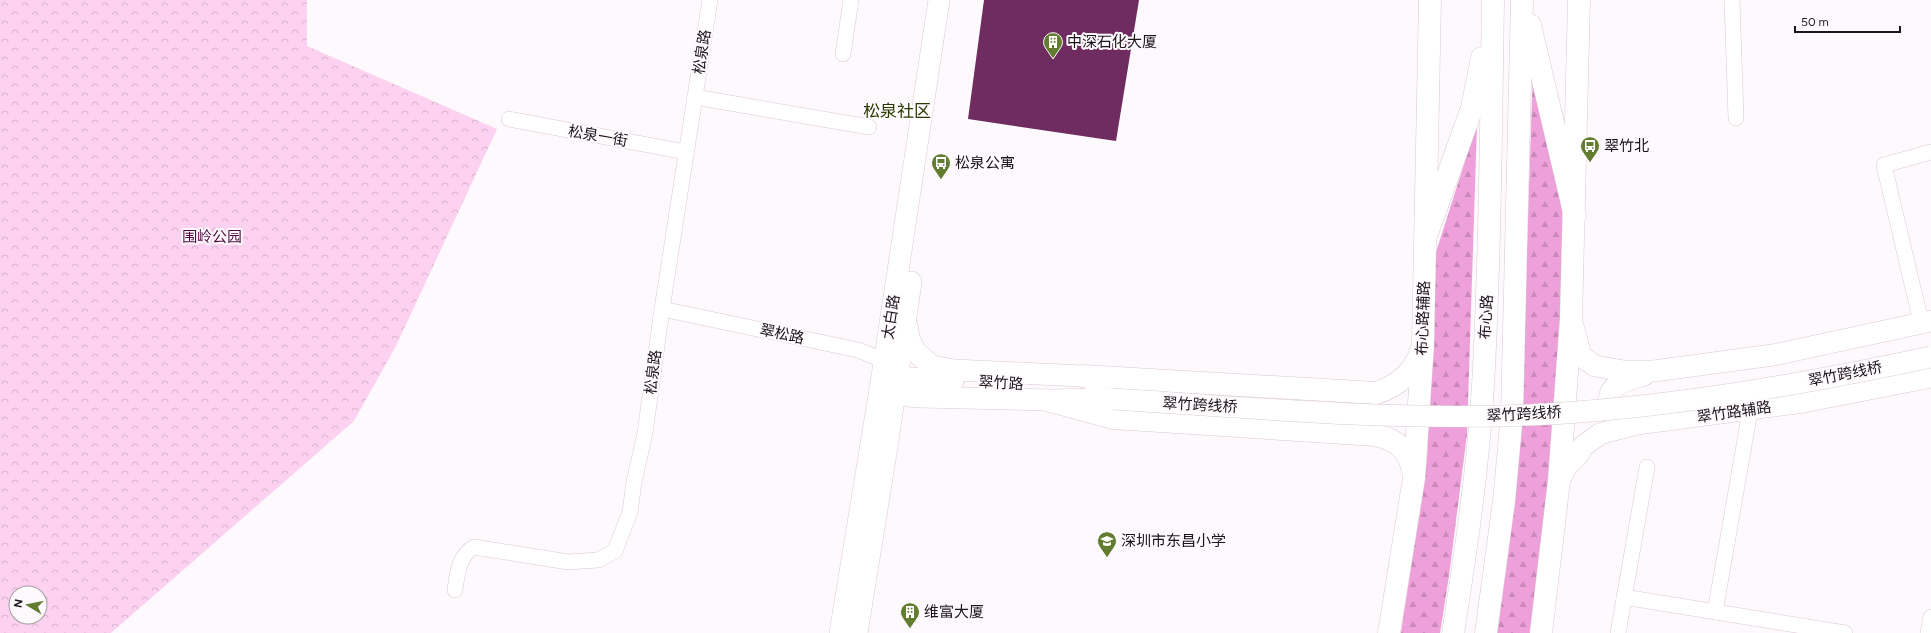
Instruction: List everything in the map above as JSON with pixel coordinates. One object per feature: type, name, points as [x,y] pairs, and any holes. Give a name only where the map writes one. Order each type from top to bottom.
[{"type":"main road","name":"太白路","points":[[857,633],[939,0]]},
{"type":"main road","name":"太白路","points":[[840,633],[891,376],[906,315],[952,0]]},
{"type":"main road","name":"布心路辅路","points":[[1389,633],[1414,478],[1423,344],[1430,0]]},
{"type":"main road","points":[[1523,0],[1575,216]]},
{"type":"main road","name":"布心路","points":[[1486,633],[1504,501],[1512,414],[1523,0]]},
{"type":"main road","points":[[1541,633],[1558,481],[1571,319],[1575,216],[1579,0]]},
{"type":"main road","points":[[1426,236],[1472,108],[1492,5]]},
{"type":"main road","name":"布心路","points":[[1453,633],[1472,510],[1483,387],[1488,268],[1492,5]]},
{"type":"main road","name":"翠竹路","points":[[906,315],[910,341],[922,360],[932,366],[947,369],[1084,376],[1113,394]]},
{"type":"main road","points":[[1571,319],[1581,356],[1595,366],[1624,371],[1654,371],[1773,355],[1926,322]]},
{"type":"main road","points":[[1368,394],[1383,391],[1403,378],[1418,359],[1423,344]]},
{"type":"main road","name":"翠竹跨线桥","points":[[1113,394],[1406,406],[1542,404],[1661,394],[1764,382],[1813,374],[1931,348]]},
{"type":"main road","name":"翠竹跨线桥","points":[[1113,394],[1383,416],[1528,415],[1623,408],[1739,394],[1931,357]]},
{"type":"main road","points":[[1637,424],[1624,423],[1614,416],[1609,406],[1609,394],[1612,388],[1620,383],[1654,371]]},
{"type":"main road","name":"翠竹路","points":[[891,376],[1113,394]]},
{"type":"main road","name":"翠竹路","points":[[891,376],[951,398],[1046,400],[1113,394]]},
{"type":"main road","points":[[1046,400],[1097,415],[1114,418],[1375,434],[1381,433],[1388,429],[1391,419],[1391,410],[1384,398],[1368,394],[1084,376]]},
{"type":"main road","name":"翠竹路辅路","points":[[1558,481],[1567,466],[1578,455],[1582,447],[1600,434],[1637,424],[1750,411],[1931,377]]},
{"type":"main road","points":[[1375,434],[1394,441],[1404,449],[1412,465],[1414,478]]},
{"type":"street","name":"松泉路","points":[[454,590],[458,570],[466,551],[474,547],[568,562],[598,560],[614,551],[630,512],[634,482],[645,433],[662,309],[710,0]]},
{"type":"street","points":[[843,54],[851,0]]},
{"type":"street","points":[[1732,0],[1736,118]]},
{"type":"street","points":[[695,97],[869,127]]},
{"type":"street","name":"松泉一街","points":[[509,119],[686,152]]},
{"type":"street","points":[[1926,322],[1884,165],[1931,152]]},
{"type":"street","name":"翠松路","points":[[662,309],[858,350],[891,376]]},
{"type":"street","points":[[1715,612],[1750,411]]},
{"type":"street","points":[[1618,633],[1647,467]]},
{"type":"street","points":[[1624,597],[1845,633]]},
{"type":"street","points":[[1928,633],[1931,616]]},
{"type":"green space","name":"围岭公园","points":[[0,0],[307,0],[307,46],[497,129],[396,346],[354,421],[111,633],[0,633]]},
{"type":"green space","points":[[1533,71],[1570,222],[1555,454],[1530,633],[1495,633],[1522,392]]},
{"type":"green space","points":[[1477,124],[1467,434],[1449,576],[1440,633],[1401,633],[1427,460],[1436,252]]},
{"type":"building","name":"中深石化大厦","points":[[984,0],[1139,0],[1116,141],[968,119]]},
{"type":"place","name":"中深石化大厦","points":[[1053,59]]},
{"type":"place","name":"翠竹北","points":[[1590,163]]},
{"type":"place","name":"松泉公寓","points":[[941,180]]},
{"type":"place","name":"深圳市东昌小学","points":[[1107,558]]},
{"type":"place","name":"维富大厦","points":[[910,629]]},
{"type":"district","name":"松泉社区","points":[[897,111]]}]
